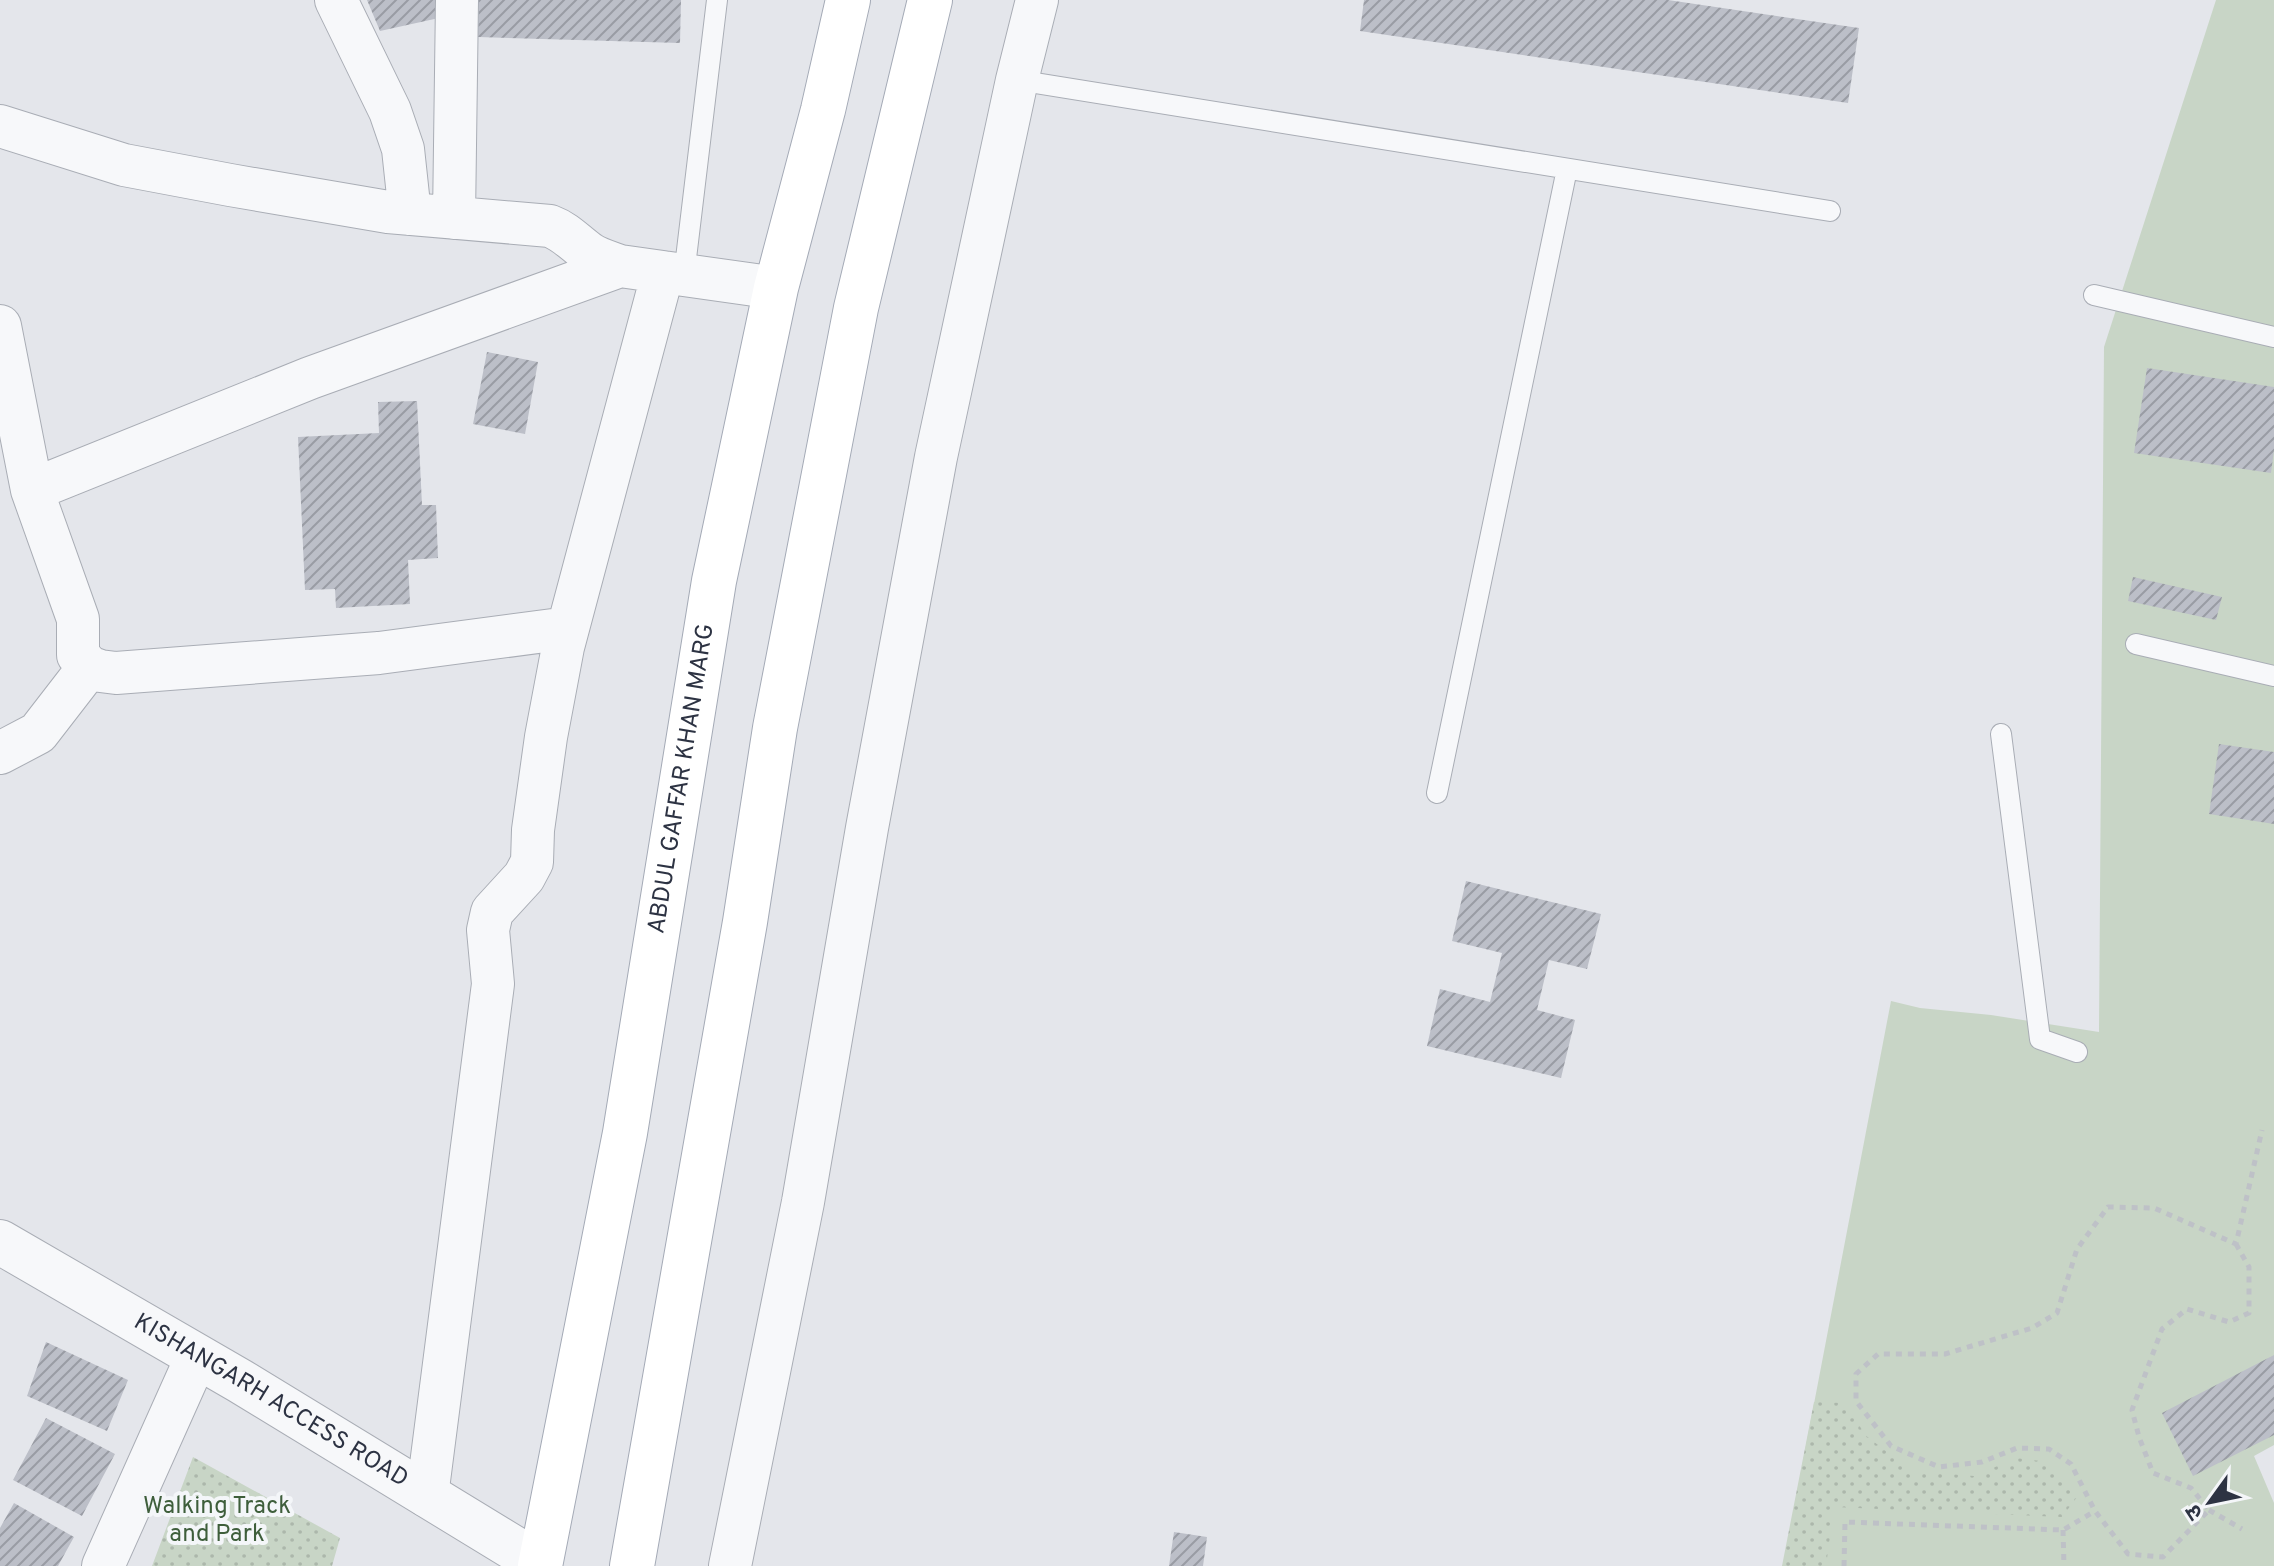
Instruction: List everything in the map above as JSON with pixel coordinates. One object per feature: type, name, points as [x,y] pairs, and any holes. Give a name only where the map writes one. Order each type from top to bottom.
[{"type":"main road","name":"ABDUL GAFFAR KHAN MARG","points":[[540,1565],[625,1133],[714,581],[776,288],[823,110],[848,0]]},
{"type":"main road","points":[[632,1566],[740,952],[775,728],[856,308],[930,0]]},
{"type":"street","points":[[336,0],[390,111],[403,149],[410,214]]},
{"type":"street","points":[[454,218],[457,0]]},
{"type":"street","points":[[730,1566],[803,1202],[936,457],[1037,0]]},
{"type":"street","points":[[0,126],[124,165],[230,185],[410,214],[550,226],[588,252],[620,266],[776,288]]},
{"type":"street","points":[[32,490],[310,378],[620,266]]},
{"type":"street","points":[[427,1496],[493,984],[488,930],[492,912],[524,877],[532,862],[533,830],[546,737],[568,628],[674,274]]},
{"type":"street","points":[[0,326],[32,490],[78,619],[78,655],[89,667],[116,673],[379,653],[568,628]]},
{"type":"street","points":[[0,753],[38,733],[89,667]]},
{"type":"street","name":"KISHANGARH ACCESS ROAD","points":[[0,1242],[197,1356],[540,1565]]},
{"type":"street","points":[[103,1566],[197,1356]]},
{"type":"lane","points":[[674,274],[717,0]]},
{"type":"lane","points":[[1017,80],[1830,211]]},
{"type":"lane","points":[[1437,793],[1567,169]]},
{"type":"lane","points":[[2094,295],[2274,337]]},
{"type":"lane","points":[[2136,644],[2274,676]]},
{"type":"lane","points":[[2001,734],[2040,1039],[2077,1052]]},
{"type":"path","points":[[2236,1244],[2262,1130]]},
{"type":"path","points":[[2209,1510],[2163,1557],[2128,1554],[2095,1511],[2071,1464],[2049,1449],[2017,1448],[1982,1462],[1939,1467],[1891,1446],[1856,1401],[1856,1374],[1878,1354],[1945,1354],[2032,1328],[2057,1313],[2077,1249],[2108,1207],[2154,1208],[2236,1244],[2249,1267],[2249,1313],[2229,1322],[2187,1309],[2162,1329],[2132,1410],[2153,1473],[2191,1488],[2209,1510],[2242,1529]]},
{"type":"path","points":[[1844,1566],[1845,1522],[2063,1530],[2095,1511]]},
{"type":"path","points":[[2063,1530],[2064,1566]]},
{"type":"green space","points":[[2216,0],[2274,0],[2274,1445],[2254,1456],[2274,1503],[2274,1566],[1783,1566],[1891,1001],[1920,1008],[1991,1015],[2099,1032],[2104,347]]},
{"type":"green space","points":[[1814,1402],[1846,1403],[1865,1435],[1912,1471],[1974,1476],[2016,1458],[2050,1462],[2077,1497],[2062,1517],[1834,1507],[1826,1566],[1782,1566]]},
{"type":"green space","name":"Walking Track and Park","points":[[193,1457],[340,1538],[332,1566],[152,1566]]},
{"type":"building","points":[[367,0],[439,0],[439,18],[380,31]]},
{"type":"building","points":[[479,0],[681,0],[680,43],[478,37]]},
{"type":"building","points":[[1364,0],[1668,0],[1859,28],[1848,103],[1360,31]]},
{"type":"building","points":[[487,352],[538,362],[525,434],[473,424]]},
{"type":"building","points":[[2147,368],[2274,387],[2271,473],[2134,453]]},
{"type":"building","points":[[417,401],[422,505],[436,505],[438,558],[408,560],[410,604],[336,608],[335,589],[305,590],[298,437],[379,433],[378,402]]},
{"type":"building","points":[[2133,577],[2222,597],[2216,620],[2128,601]]},
{"type":"building","points":[[2219,744],[2274,752],[2274,824],[2209,814]]},
{"type":"building","points":[[1466,881],[1601,914],[1587,969],[1549,960],[1537,1010],[1575,1020],[1561,1078],[1427,1046],[1440,989],[1490,1002],[1502,953],[1452,941]]},
{"type":"building","points":[[46,1342],[128,1380],[107,1431],[27,1396]]},
{"type":"building","points":[[2274,1355],[2274,1435],[2193,1476],[2162,1413]]},
{"type":"building","points":[[46,1418],[115,1454],[82,1516],[13,1480]]},
{"type":"building","points":[[14,1503],[74,1537],[58,1566],[0,1566],[0,1528]]},
{"type":"building","points":[[1174,1532],[1207,1537],[1203,1566],[1169,1566]]}]
